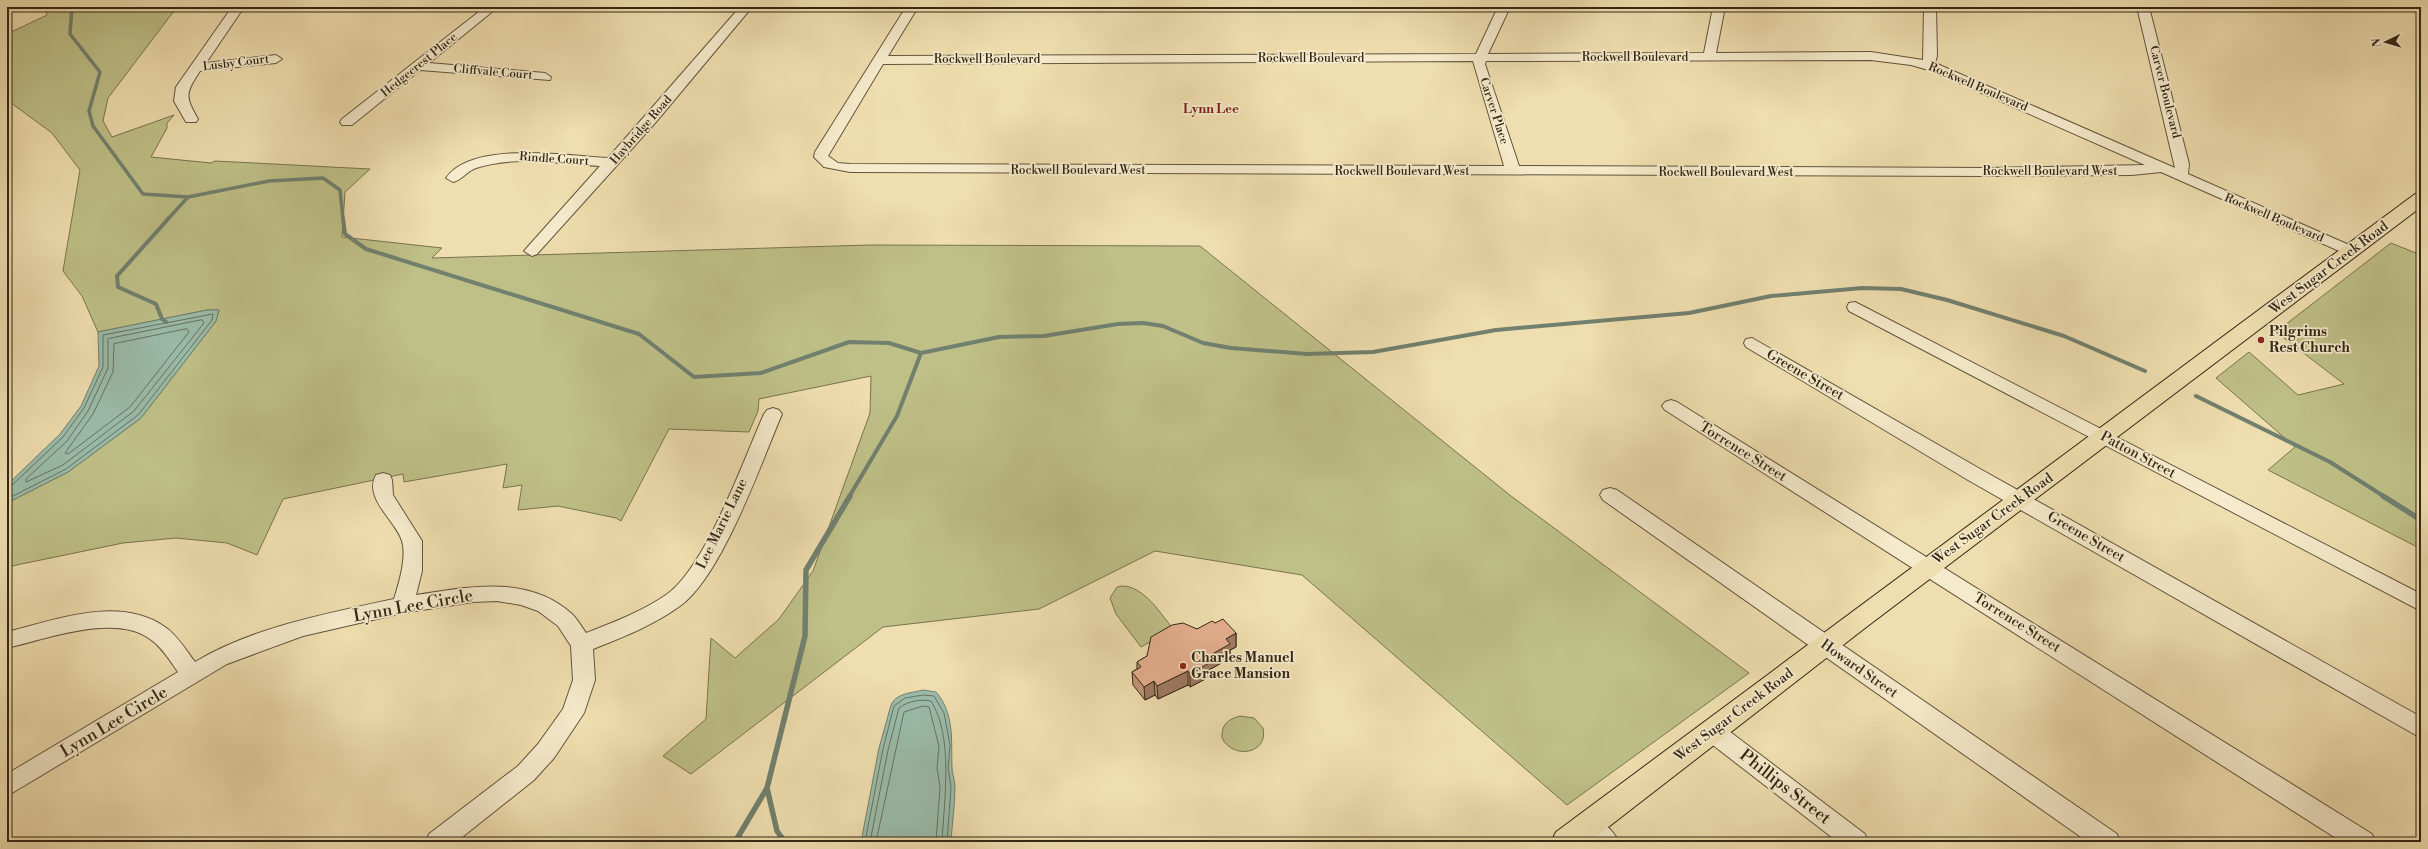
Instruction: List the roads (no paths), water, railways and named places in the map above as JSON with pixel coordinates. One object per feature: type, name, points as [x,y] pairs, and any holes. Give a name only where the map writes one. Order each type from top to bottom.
[{"type":"main road","name":"West Sugar Creek Road","points":[[1566,842],[1713,732],[1927,568],[2020,500],[2421,198]]},
{"type":"street","points":[[191,119],[184,109],[181,93],[183,87],[238,7]]},
{"type":"street","name":"Hedgecrest Place","points":[[347,122],[492,7]]},
{"type":"street","name":"Haybridge Road","points":[[532,251],[612,163],[746,7]]},
{"type":"street","name":"Rockwell Boulevard West","points":[[912,7],[822,152],[821,157],[826,163],[836,166],[860,168],[1513,171],[1988,172],[2132,171],[2162,168]]},
{"type":"street","name":"Carver Place","points":[[1504,7],[1485,44],[1479,64],[1513,171]]},
{"type":"street","points":[[1711,56],[1709,50],[1719,7]]},
{"type":"street","points":[[1928,65],[1931,56],[1930,7]]},
{"type":"street","name":"Carver Boulevard","points":[[2143,7],[2182,164],[2181,177]]},
{"type":"street","name":"Rockwell Boulevard","points":[[880,60],[1871,56],[1928,65],[2351,251]]},
{"type":"street","name":"Lusby Court","points":[[196,68],[276,59]]},
{"type":"street","name":"Cliffvale Court","points":[[417,66],[545,77]]},
{"type":"street","name":"Rindle Court","points":[[453,178],[470,165],[514,156],[612,163]]},
{"type":"street","name":"Patton Street","points":[[1855,307],[2421,603]]},
{"type":"street","name":"Greene Street","points":[[1752,344],[2020,500],[2421,728]]},
{"type":"street","name":"Torrence Street","points":[[1671,406],[2363,842]]},
{"type":"street","name":"Lee Marie Lane","points":[[582,644],[649,614],[674,600],[696,577],[717,541],[773,414]]},
{"type":"street","points":[[383,480],[384,495],[412,541],[412,571],[404,605]]},
{"type":"street","name":"Howard Street","points":[[1610,495],[2108,842]]},
{"type":"street","name":"Lynn Lee Circle","points":[[7,786],[219,658],[300,628],[404,605],[474,594],[497,593],[522,597],[545,605],[565,620],[582,644]]},
{"type":"street","points":[[7,640],[99,620],[118,621],[157,633],[192,674]]},
{"type":"street","points":[[438,842],[526,773],[546,751],[573,713],[584,680],[582,644]]},
{"type":"street","name":"Phillips Street","points":[[1713,732],[1856,842]]},
{"type":"street","points":[[1588,825],[1607,842]]},
{"type":"water","points":[[207,310],[219,310],[216,321],[141,418],[68,472],[7,503],[7,485],[60,434],[81,406],[99,366],[98,332]]},
{"type":"water","points":[[923,690],[936,692],[942,700],[951,728],[952,770],[955,782],[955,801],[951,842],[861,842],[879,748],[891,705],[893,701],[900,696]]},
{"type":"waterway","points":[[72,7],[70,34],[100,72],[89,111],[93,126],[143,194],[188,197]]},
{"type":"waterway","points":[[188,197],[269,181],[323,178],[340,190],[343,219]]},
{"type":"waterway","points":[[168,219],[188,197]]},
{"type":"waterway","points":[[166,322],[162,319],[156,304],[118,287],[117,276],[169,218]]},
{"type":"waterway","points":[[343,218],[345,234],[366,249],[639,334],[694,377],[761,373],[849,342],[889,343],[921,353]]},
{"type":"waterway","points":[[921,353],[999,337],[1044,336],[1118,324],[1143,323],[1163,326],[1203,343],[1231,348],[1307,354],[1373,352],[1496,330],[1689,313],[1771,296],[1862,288],[1901,289],[1947,300],[2064,336],[2145,371]]},
{"type":"waterway","points":[[849,497],[897,416],[921,353]]},
{"type":"waterway","points":[[2196,396],[2330,462],[2385,497]]},
{"type":"waterway","points":[[767,788],[805,636],[806,570],[850,496]]},
{"type":"waterway","points":[[2383,496],[2421,520]]},
{"type":"waterway","points":[[735,842],[767,788]]},
{"type":"waterway","points":[[767,788],[777,831],[785,842]]},
{"type":"place","name":"Pilgrims Rest Church","points":[[2261,340]]},
{"type":"place","name":"Charles Manuel Grace Mansion","points":[[1183,666]]},
{"type":"district","name":"Lynn Lee","points":[[1211,109]]}]
